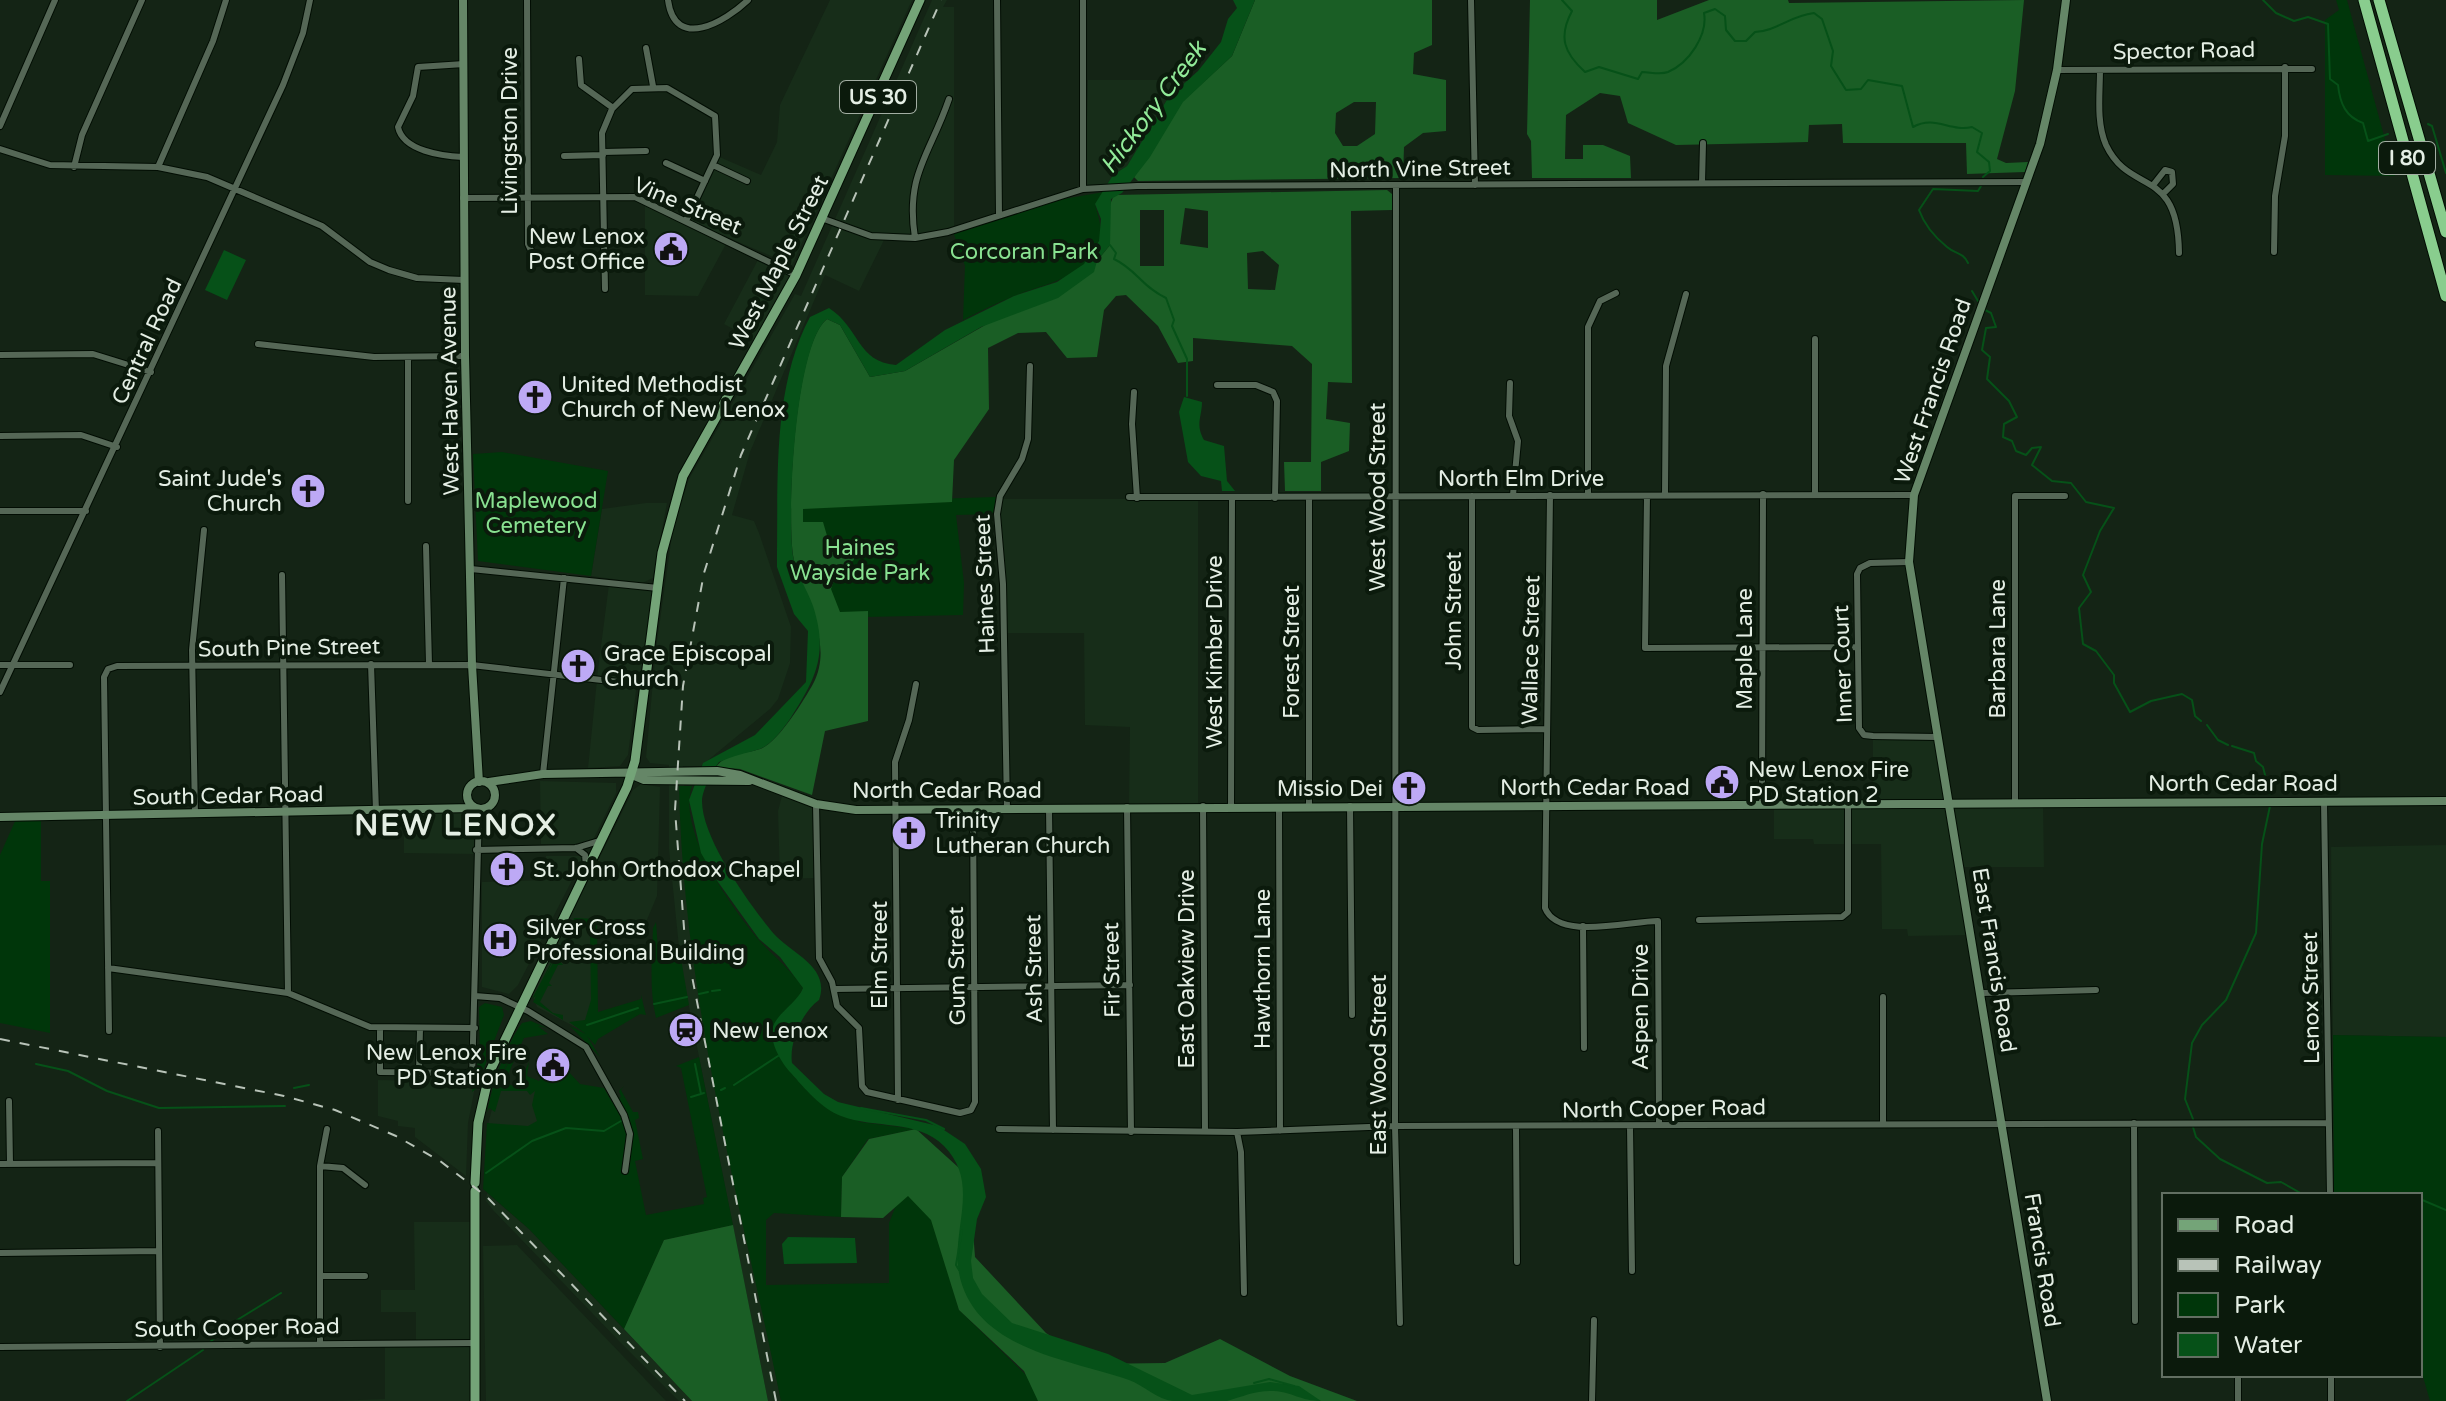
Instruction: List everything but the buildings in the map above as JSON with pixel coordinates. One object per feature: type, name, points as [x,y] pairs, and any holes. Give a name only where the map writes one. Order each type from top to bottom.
[{"type":"highway","name":"I 80","points":[[2364,0],[2446,296]]},
{"type":"highway","name":"I 80","points":[[2379,0],[2446,232]]},
{"type":"main road","name":"West Maple Street","points":[[631,775],[639,744],[665,538],[683,476],[824,219],[920,0]]},
{"type":"main road","name":"US 30","points":[[475,1401],[475,1187],[482,1098],[502,1039],[631,775]]},
{"type":"street","points":[[0,126],[55,0]]},
{"type":"street","points":[[74,167],[82,135],[142,0]]},
{"type":"street","points":[[158,167],[213,41],[226,0]]},
{"type":"street","name":"Central Road","points":[[0,692],[117,447],[296,57],[310,0]]},
{"type":"street","name":"West Haven Avenue","points":[[463,0],[465,356],[472,665],[484,782]]},
{"type":"street","name":"Livingston Drive","points":[[527,0],[528,244],[535,259]]},
{"type":"street","points":[[668,0],[669,13],[689,28],[702,28],[724,21],[748,0]]},
{"type":"street","points":[[997,0],[999,215]]},
{"type":"street","points":[[1083,0],[1083,189]]},
{"type":"street","points":[[1471,0],[1475,185]]},
{"type":"street","name":"West Francis Road","points":[[1949,802],[1909,562],[1914,495],[2027,182],[2057,70],[2066,0]]},
{"type":"street","points":[[646,48],[653,86]]},
{"type":"street","points":[[579,59],[581,85],[613,108]]},
{"type":"street","points":[[463,157],[425,151],[401,135],[398,127],[415,90],[418,67],[464,64]]},
{"type":"street","points":[[2274,252],[2275,196],[2285,136],[2285,67]]},
{"type":"street","name":"Spector Road","points":[[2057,70],[2312,69]]},
{"type":"street","points":[[2100,70],[2100,128],[2106,146],[2115,160],[2154,184],[2163,194],[2175,217],[2179,253]]},
{"type":"street","points":[[605,289],[602,133],[613,108],[632,89],[653,86],[673,91],[715,116],[718,148],[686,221]]},
{"type":"street","points":[[915,238],[911,211],[914,187],[949,99]]},
{"type":"street","points":[[1702,183],[1703,143]]},
{"type":"street","points":[[0,149],[50,165],[158,167],[207,177],[322,226],[370,262],[389,270],[417,278],[464,280]]},
{"type":"street","points":[[564,156],[646,151]]},
{"type":"street","points":[[666,163],[705,181]]},
{"type":"street","points":[[713,165],[747,181]]},
{"type":"street","points":[[2154,184],[2165,170],[2172,172],[2175,178],[2173,184],[2163,194]]},
{"type":"street","name":"North Vine Street","points":[[824,219],[871,236],[915,238],[1083,189],[1137,186],[2027,182]]},
{"type":"street","name":"West Wood Street","points":[[1396,187],[1394,497],[1397,806]]},
{"type":"street","name":"Vine Street","points":[[463,198],[635,197],[796,275]]},
{"type":"street","points":[[1588,495],[1588,327],[1600,301],[1616,293]]},
{"type":"street","points":[[1665,495],[1666,366],[1686,294]]},
{"type":"street","points":[[1815,339],[1815,494]]},
{"type":"street","points":[[258,344],[408,357],[465,356]]},
{"type":"street","points":[[0,355],[93,354],[151,372]]},
{"type":"street","points":[[408,357],[408,501]]},
{"type":"street","name":"Haines Street","points":[[1007,809],[1003,584],[997,514],[1000,496],[1022,459],[1028,439],[1030,366]]},
{"type":"street","points":[[1510,383],[1509,416],[1518,441],[1513,495]]},
{"type":"street","points":[[1217,385],[1256,385],[1273,392],[1277,401],[1275,498]]},
{"type":"street","name":"North Elm Drive","points":[[1134,392],[1132,424],[1137,465],[1133,498],[1914,495]]},
{"type":"street","points":[[0,436],[81,435],[117,447]]},
{"type":"street","name":"Maple Lane","points":[[1762,803],[1763,494]]},
{"type":"street","name":"Wallace Street","points":[[1547,805],[1550,495]]},
{"type":"street","name":"John Street","points":[[1472,496],[1472,727],[1478,730],[1547,729]]},
{"type":"street","points":[[1647,496],[1645,648],[1858,647]]},
{"type":"street","name":"Barbara Lane","points":[[2015,801],[2015,496],[2065,496]]},
{"type":"street","name":"West Kimber Drive","points":[[1231,806],[1232,498]]},
{"type":"street","name":"Forest Street","points":[[1309,498],[1309,807]]},
{"type":"street","points":[[0,511],[86,511]]},
{"type":"street","points":[[195,814],[194,617],[204,530]]},
{"type":"street","points":[[426,546],[429,664]]},
{"type":"street","name":"Inner Court","points":[[1909,562],[1870,563],[1860,568],[1857,574],[1858,720],[1864,735],[1937,737]]},
{"type":"street","points":[[471,569],[658,588]]},
{"type":"street","points":[[282,575],[288,993]]},
{"type":"street","points":[[543,774],[564,578]]},
{"type":"street","points":[[371,664],[376,811]]},
{"type":"street","points":[[0,665],[70,665]]},
{"type":"street","name":"South Pine Street","points":[[107,816],[104,677],[108,669],[472,665],[554,672],[645,685]]},
{"type":"street","name":"Elm Street","points":[[898,1100],[897,748],[909,720],[916,684]]},
{"type":"street","name":"North Cedar Road","points":[[484,782],[543,774],[631,775],[644,780],[686,775],[725,776],[816,804],[844,809],[2446,801]]},
{"type":"street","points":[[473,805],[489,805],[503,781]]},
{"type":"street","points":[[380,1028],[380,1072],[473,1076],[476,850],[470,788],[484,782],[494,793]]},
{"type":"street","name":"Lenox Street","points":[[2324,801],[2330,1193]]},
{"type":"street","name":"East Francis Road","points":[[1949,802],[2003,1124]]},
{"type":"street","points":[[1699,920],[1842,917],[1848,912],[1848,803]]},
{"type":"street","points":[[816,804],[819,958],[835,989],[837,1006],[859,1028],[862,1081],[867,1092],[898,1100]]},
{"type":"street","name":"South Cedar Road","points":[[0,817],[456,810],[473,805]]},
{"type":"street","name":"Aspen Drive","points":[[1547,805],[1545,908],[1559,924],[1583,926],[1658,921],[1659,1125]]},
{"type":"street","name":"East Oakview Drive","points":[[1203,806],[1205,1131]]},
{"type":"street","points":[[1350,806],[1352,1015]]},
{"type":"street","name":"East Wood Street","points":[[1397,806],[1395,1126],[1400,1323]]},
{"type":"street","name":"Fir Street","points":[[1127,807],[1131,1132]]},
{"type":"street","name":"Hawthorn Lane","points":[[1279,807],[1280,1131]]},
{"type":"street","name":"Ash Street","points":[[1049,808],[1053,1130]]},
{"type":"street","name":"Gum Street","points":[[898,1100],[960,1113],[971,1110],[975,1102],[973,809]]},
{"type":"street","points":[[107,816],[109,1031]]},
{"type":"street","points":[[476,850],[576,848],[600,841]]},
{"type":"street","points":[[576,848],[585,855],[587,867]]},
{"type":"street","points":[[1583,926],[1584,1048]]},
{"type":"street","points":[[108,968],[288,993],[362,1025],[380,1028],[475,1028]]},
{"type":"street","points":[[835,989],[1130,985]]},
{"type":"street","points":[[1982,993],[2096,990]]},
{"type":"street","points":[[475,996],[500,998],[565,1031],[586,1047],[627,1124],[630,1134],[625,1171]]},
{"type":"street","points":[[1883,997],[1883,1124]]},
{"type":"street","points":[[419,1072],[420,1029]]},
{"type":"street","points":[[9,1101],[10,1164]]},
{"type":"street","points":[[2134,1123],[2135,1321]]},
{"type":"street","name":"North Cooper Road","points":[[999,1129],[1237,1132],[1395,1126],[2329,1123]]},
{"type":"street","name":"Francis Road","points":[[2003,1124],[2047,1401]]},
{"type":"street","points":[[1516,1127],[1517,1262]]},
{"type":"street","points":[[1630,1127],[1632,1271]]},
{"type":"street","points":[[320,1344],[320,1166],[327,1129]]},
{"type":"street","points":[[158,1131],[160,1347]]},
{"type":"street","points":[[1237,1132],[1241,1152],[1244,1293]]},
{"type":"street","points":[[0,1164],[158,1163]]},
{"type":"street","points":[[320,1166],[343,1168],[365,1185]]},
{"type":"street","points":[[0,1253],[159,1251]]},
{"type":"street","points":[[320,1276],[365,1276]]},
{"type":"street","points":[[1592,1401],[1594,1320]]},
{"type":"street","name":"South Cooper Road","points":[[0,1347],[475,1343]]},
{"type":"street","points":[[2238,1377],[2238,1401]]},
{"type":"street","points":[[2331,1377],[2331,1401]]},
{"type":"shaded area","points":[[830,0],[912,0],[792,265],[685,219],[715,155],[761,175],[777,142],[780,105]]},
{"type":"shaded area","points":[[932,0],[947,0],[943,7],[954,7],[954,229],[884,240],[859,291],[825,275],[750,452],[732,515],[754,521],[759,533],[791,627],[790,663],[778,699],[770,709],[701,766],[683,766],[700,997],[781,1401],[768,1401],[681,967],[669,849],[669,765],[650,763],[646,757],[656,649],[673,528],[689,479],[795,294],[801,296]]},
{"type":"shaded area","points":[[1255,0],[1432,0],[1432,45],[1414,53],[1413,74],[1446,80],[1446,131],[1423,133],[1404,147],[1403,178],[1138,181],[1134,177],[1182,102],[1232,56]],"holes":[[[1354,102],[1376,102],[1375,134],[1357,146],[1343,146],[1335,133],[1336,113]]]},
{"type":"shaded area","points":[[1530,0],[1657,0],[1657,20],[1709,0],[1788,0],[1789,3],[2024,0],[2015,91],[1997,159],[2006,163],[2028,162],[2025,172],[1967,174],[1966,143],[1843,143],[1842,124],[1809,125],[1808,142],[1676,145],[1628,123],[1620,96],[1600,93],[1566,115],[1565,159],[1583,159],[1583,145],[1603,145],[1630,156],[1631,178],[1532,178],[1531,141],[1527,134]]},
{"type":"shaded area","points":[[1088,80],[1188,80],[1168,98],[1127,166],[1113,175],[1108,185],[1085,188]]},
{"type":"shaded area","points":[[1387,190],[1392,194],[1392,210],[1351,211],[1352,383],[1328,382],[1326,419],[1350,423],[1349,451],[1321,462],[1321,491],[1285,491],[1284,462],[1311,462],[1312,364],[1292,346],[1193,338],[1193,361],[1178,363],[1158,326],[1126,295],[1116,296],[1104,310],[1097,357],[1067,358],[1046,332],[1018,333],[988,348],[989,409],[954,460],[952,502],[803,509],[803,522],[823,522],[830,546],[851,543],[854,560],[838,570],[831,589],[840,612],[868,611],[868,721],[825,731],[812,795],[740,769],[716,767],[725,759],[760,749],[775,739],[813,684],[819,668],[819,635],[793,555],[791,504],[800,394],[816,335],[827,319],[840,325],[870,377],[905,371],[1097,261],[1110,245],[1109,207],[1114,195]],"holes":[[[1185,208],[1208,211],[1208,248],[1180,244]],[[1140,210],[1164,210],[1164,266],[1140,266]],[[1263,251],[1279,265],[1275,290],[1248,289],[1247,253]]]},
{"type":"shaded area","points":[[645,203],[727,242],[698,296],[645,295]]},
{"type":"shaded area","points":[[759,258],[794,276],[759,343],[724,324]]},
{"type":"shaded area","points":[[1001,499],[1198,499],[1198,805],[1129,806],[1130,727],[1085,725],[1084,633],[1005,633],[998,513]]},
{"type":"shaded area","points":[[667,503],[653,578],[642,583],[591,576],[602,509]]},
{"type":"shaded area","points":[[609,584],[656,589],[645,684],[597,677]]},
{"type":"shaded area","points":[[597,680],[635,686],[628,755],[620,766],[588,768]]},
{"type":"shaded area","points":[[1873,737],[1936,738],[1972,935],[1908,936],[1907,929],[1882,929],[1881,844],[1814,844],[1813,839],[1774,839],[1774,804],[1873,803]]},
{"type":"shaded area","points":[[540,781],[616,783],[616,793],[593,840],[586,845],[541,844]]},
{"type":"shaded area","points":[[641,784],[660,787],[657,896],[646,922],[590,924],[592,1010],[582,1029],[579,1029],[537,1007],[532,994],[633,790]]},
{"type":"shaded area","points":[[783,792],[816,804],[817,878],[780,879],[778,811]]},
{"type":"shaded area","points":[[2043,802],[2044,867],[1961,867],[1950,804]]},
{"type":"shaded area","points":[[404,811],[474,811],[475,854],[404,853]]},
{"type":"shaded area","points":[[2446,845],[2446,1037],[2333,1035],[2331,847]]},
{"type":"shaded area","points":[[546,856],[582,856],[583,859],[518,985],[509,994],[482,987],[482,882],[546,880]]},
{"type":"shaded area","points":[[378,1080],[476,1082],[468,1123],[466,1176],[415,1137],[415,1128],[398,1126],[398,1121],[378,1116]]},
{"type":"shaded area","points":[[538,1089],[539,1127],[487,1128],[497,1090]]},
{"type":"shaded area","points":[[916,1129],[969,1177],[975,1257],[1046,1333],[1093,1364],[1165,1363],[1220,1339],[1290,1376],[1357,1401],[1038,1401],[1024,1371],[959,1310],[931,1220],[908,1196],[883,1218],[841,1217],[842,1177],[869,1139]]},
{"type":"shaded area","points":[[487,1193],[529,1229],[692,1401],[679,1401],[619,1341],[493,1210],[486,1201]]},
{"type":"shaded area","points":[[414,1222],[474,1222],[474,1401],[332,1401],[385,1399],[385,1345],[416,1344],[416,1312],[381,1312],[381,1290],[415,1290]]},
{"type":"shaded area","points":[[733,1225],[768,1401],[692,1401],[624,1329],[664,1240]]},
{"type":"shaded area","points":[[517,1245],[666,1401],[486,1401],[483,1246]]},
{"type":"green space","points":[[2336,0],[2347,0],[2395,176],[2325,175],[2325,20],[2339,10]]},
{"type":"green space","name":"Corcoran Park","points":[[1104,192],[1095,204],[1100,226],[1099,240],[1086,263],[1064,278],[1014,296],[963,320],[965,266],[954,234],[1052,201]]},
{"type":"green space","name":"Maplewood Cemetery","points":[[502,452],[608,471],[591,576],[478,561],[473,454]]},
{"type":"green space","name":"Haines Wayside Park","points":[[996,497],[994,514],[956,515],[964,583],[963,615],[815,618],[794,559],[792,503]]},
{"type":"green space","points":[[679,786],[692,786],[689,804],[692,824],[721,888],[758,939],[803,988],[797,1000],[775,1023],[773,1042],[795,1078],[860,1122],[916,1129],[868,1139],[842,1177],[841,1217],[774,1213],[766,1220],[766,1285],[889,1283],[889,1223],[898,1200],[908,1195],[926,1208],[934,1225],[959,1310],[1028,1377],[1044,1401],[781,1401],[731,1172],[702,1018],[683,864]]},
{"type":"green space","points":[[16,819],[41,819],[41,881],[50,881],[50,1033],[0,1023],[0,855]]},
{"type":"green space","points":[[574,918],[646,922],[597,923],[598,1012],[641,999],[641,995],[646,1015],[640,1014],[598,1039],[595,1045],[587,1036],[600,1057],[570,1026],[586,1034],[569,1022],[585,1020],[591,1000],[590,930],[588,925],[582,925],[581,929],[576,930],[580,933],[570,932]]},
{"type":"green space","points":[[656,922],[658,950],[679,947],[689,1005],[656,1018],[652,974],[653,928]]},
{"type":"green space","points":[[564,938],[545,977],[567,938],[573,945],[568,946],[560,961],[563,965],[558,965],[549,983],[552,986],[548,986],[540,1002],[553,1013],[563,1015],[563,1020],[533,1002],[536,996],[532,999]]},
{"type":"green space","points":[[485,1003],[502,1007],[504,1015],[476,1089],[472,1092],[479,1056],[480,1061],[479,1007]]},
{"type":"green space","points":[[531,1021],[547,1028],[538,1026],[548,1034],[524,1038],[517,1053],[512,1051],[500,1080],[512,1054],[516,1056],[505,1082],[517,1088],[529,1062],[527,1076],[539,1081],[542,1076],[553,1079],[567,1070],[580,1084],[604,1088],[612,1102],[621,1097],[619,1091],[624,1086],[621,1090],[633,1112],[638,1112],[639,1118],[635,1120],[643,1159],[635,1161],[646,1215],[704,1204],[703,1198],[707,1197],[681,1068],[676,1066],[699,1057],[733,1225],[664,1240],[624,1329],[529,1229],[483,1189],[487,1123],[528,1126],[537,1121],[532,1105],[535,1091],[530,1095],[527,1091],[501,1091],[495,1112],[489,1108],[487,1112],[510,1044],[522,1023]]},
{"type":"green space","points":[[2333,1035],[2446,1037],[2446,1401],[2430,1401],[2422,1373],[2422,1193],[2334,1193]]},
{"type":"water","points":[[1233,0],[1255,0],[1232,56],[1183,102],[1150,157],[1122,193],[1111,199],[1110,245],[1097,261],[1094,272],[1058,298],[981,327],[905,371],[870,377],[840,325],[827,319],[816,335],[807,361],[796,432],[791,535],[797,570],[818,623],[817,666],[806,692],[780,732],[760,749],[719,762],[702,801],[710,834],[741,889],[774,934],[807,962],[819,978],[819,1000],[798,1028],[792,1063],[824,1094],[838,1102],[938,1126],[965,1144],[981,1169],[986,1197],[977,1219],[971,1261],[973,1278],[982,1294],[1012,1323],[1108,1354],[1192,1395],[1270,1382],[1299,1386],[1321,1401],[1268,1391],[1227,1401],[1167,1400],[1129,1380],[1027,1348],[983,1319],[968,1299],[959,1273],[958,1240],[963,1191],[955,1161],[944,1146],[921,1132],[854,1120],[834,1113],[814,1098],[784,1065],[775,1048],[772,1031],[777,1019],[803,988],[780,957],[759,939],[718,882],[701,853],[689,800],[703,763],[755,735],[806,682],[808,631],[794,614],[777,567],[777,493],[780,432],[789,372],[810,317],[829,308],[873,358],[896,365],[945,330],[1014,296],[1057,282],[1084,264],[1099,241],[1101,219],[1095,204],[1113,175],[1127,166],[1168,98],[1198,71],[1221,42],[1228,19],[1237,8]]},
{"type":"water","points":[[224,250],[246,260],[227,300],[205,290]]},
{"type":"water","points":[[1184,397],[1202,402],[1201,434],[1204,440],[1224,446],[1227,481],[1235,491],[1222,491],[1221,481],[1201,476],[1188,462],[1179,412]]},
{"type":"water","points":[[788,1237],[855,1238],[857,1263],[784,1264],[782,1244]]},
{"type":"waterway","points":[[1562,0],[1572,11],[1565,29],[1565,44],[1578,65],[1585,72],[1599,67],[1638,79],[1642,72],[1665,73],[1683,62],[1700,39],[1704,13],[1715,9],[1725,16],[1726,30],[1735,41],[1746,41],[1755,32],[1814,13],[1822,19],[1833,51],[1831,66],[1846,90],[1861,89],[1868,80],[1902,86],[1913,127],[1936,123],[1972,127],[1982,133],[1977,152],[1989,162],[1990,171],[1983,177]]},
{"type":"waterway","points":[[2263,0],[2276,13],[2294,21],[2308,17],[2328,24],[2330,79],[2338,85],[2345,109],[2363,123],[2368,141],[2388,134]]},
{"type":"waterway","points":[[2428,124],[2432,126],[2446,173]]},
{"type":"waterway","points":[[1968,263],[1935,235],[1919,210],[1933,189],[1978,191],[1981,186]]},
{"type":"waterway","points":[[1110,245],[1116,253],[1114,259],[1166,298],[1174,320],[1172,326],[1187,359],[1187,396]]},
{"type":"waterway","points":[[1972,291],[1978,301]]},
{"type":"waterway","points":[[1985,310],[1991,313],[1996,327],[1986,328],[1982,350],[1990,357],[1987,379],[2009,401],[2017,417],[2004,424],[2003,437],[2012,441],[2016,451],[2026,455],[2032,448],[2041,447],[2032,465],[2052,481],[2071,483],[2086,502],[2114,508],[2100,531],[2083,575],[2091,592],[2079,608],[2083,644],[2096,651],[2114,675],[2114,683],[2130,712],[2151,701],[2182,694],[2192,700],[2195,716],[2201,721]]},
{"type":"waterway","points":[[2207,725],[2218,740],[2228,745]]},
{"type":"waterway","points":[[2232,746],[2254,753],[2256,761],[2263,767],[2270,794]]},
{"type":"waterway","points":[[2193,1119],[2185,1099],[2192,1043],[2202,1025],[2226,1000],[2256,933],[2262,844],[2270,806]]},
{"type":"waterway","points":[[712,991],[720,990]]},
{"type":"waterway","points":[[699,994],[708,992]]},
{"type":"waterway","points":[[654,1004],[687,997]]},
{"type":"waterway","points":[[587,1025],[638,1008]]},
{"type":"waterway","points":[[734,1085],[778,1056]]},
{"type":"waterway","points":[[36,1064],[68,1071],[107,1091],[159,1108],[285,1106]]},
{"type":"waterway","points":[[695,1064],[701,1094]]},
{"type":"waterway","points":[[294,1088],[309,1085]]},
{"type":"waterway","points":[[721,1090],[725,1088]]},
{"type":"waterway","points":[[691,1097],[704,1093]]},
{"type":"waterway","name":"Hickory Creek","points":[[861,1108],[926,1120],[944,1129]]},
{"type":"waterway","points":[[486,1173],[532,1141],[566,1128],[604,1131],[621,1121]]},
{"type":"waterway","points":[[2193,1127],[2196,1137],[2220,1159],[2267,1183],[2281,1182],[2300,1193]]},
{"type":"waterway","points":[[2422,1200],[2446,1210]]},
{"type":"waterway","name":"Hickory Creek","points":[[959,1270],[956,1265],[962,1230]]},
{"type":"waterway","points":[[208,1344],[229,1325],[281,1293]]},
{"type":"waterway","points":[[127,1401],[203,1350]]},
{"type":"waterway","name":"Hickory Creek","points":[[1254,1383],[1269,1379],[1294,1386]]},
{"type":"railway","points":[[776,1401],[685,941],[675,810],[683,686],[704,573],[741,455],[941,0]]},
{"type":"railway","points":[[0,1039],[284,1096],[335,1110],[396,1136],[440,1161],[487,1197],[685,1401]]},
{"type":"place","name":"New Lenox Post Office","points":[[671,249]]},
{"type":"place","name":"United Methodist Church of New Lenox","points":[[535,397]]},
{"type":"place","name":"Saint Jude's Church","points":[[308,491]]},
{"type":"place","name":"Grace Episcopal Church","points":[[578,666]]},
{"type":"place","name":"New Lenox Fire PD Station 2","points":[[1722,782]]},
{"type":"place","name":"Missio Dei","points":[[1409,788]]},
{"type":"place","name":"Trinity Lutheran Church","points":[[909,833]]},
{"type":"place","name":"St. John Orthodox Chapel","points":[[507,869]]},
{"type":"place","name":"Silver Cross Professional Building","points":[[500,940]]},
{"type":"place","name":"New Lenox","points":[[686,1030]]},
{"type":"place","name":"New Lenox Fire PD Station 1","points":[[553,1065]]},
{"type":"district","name":"NEW LENOX","points":[[456,825]]}]
